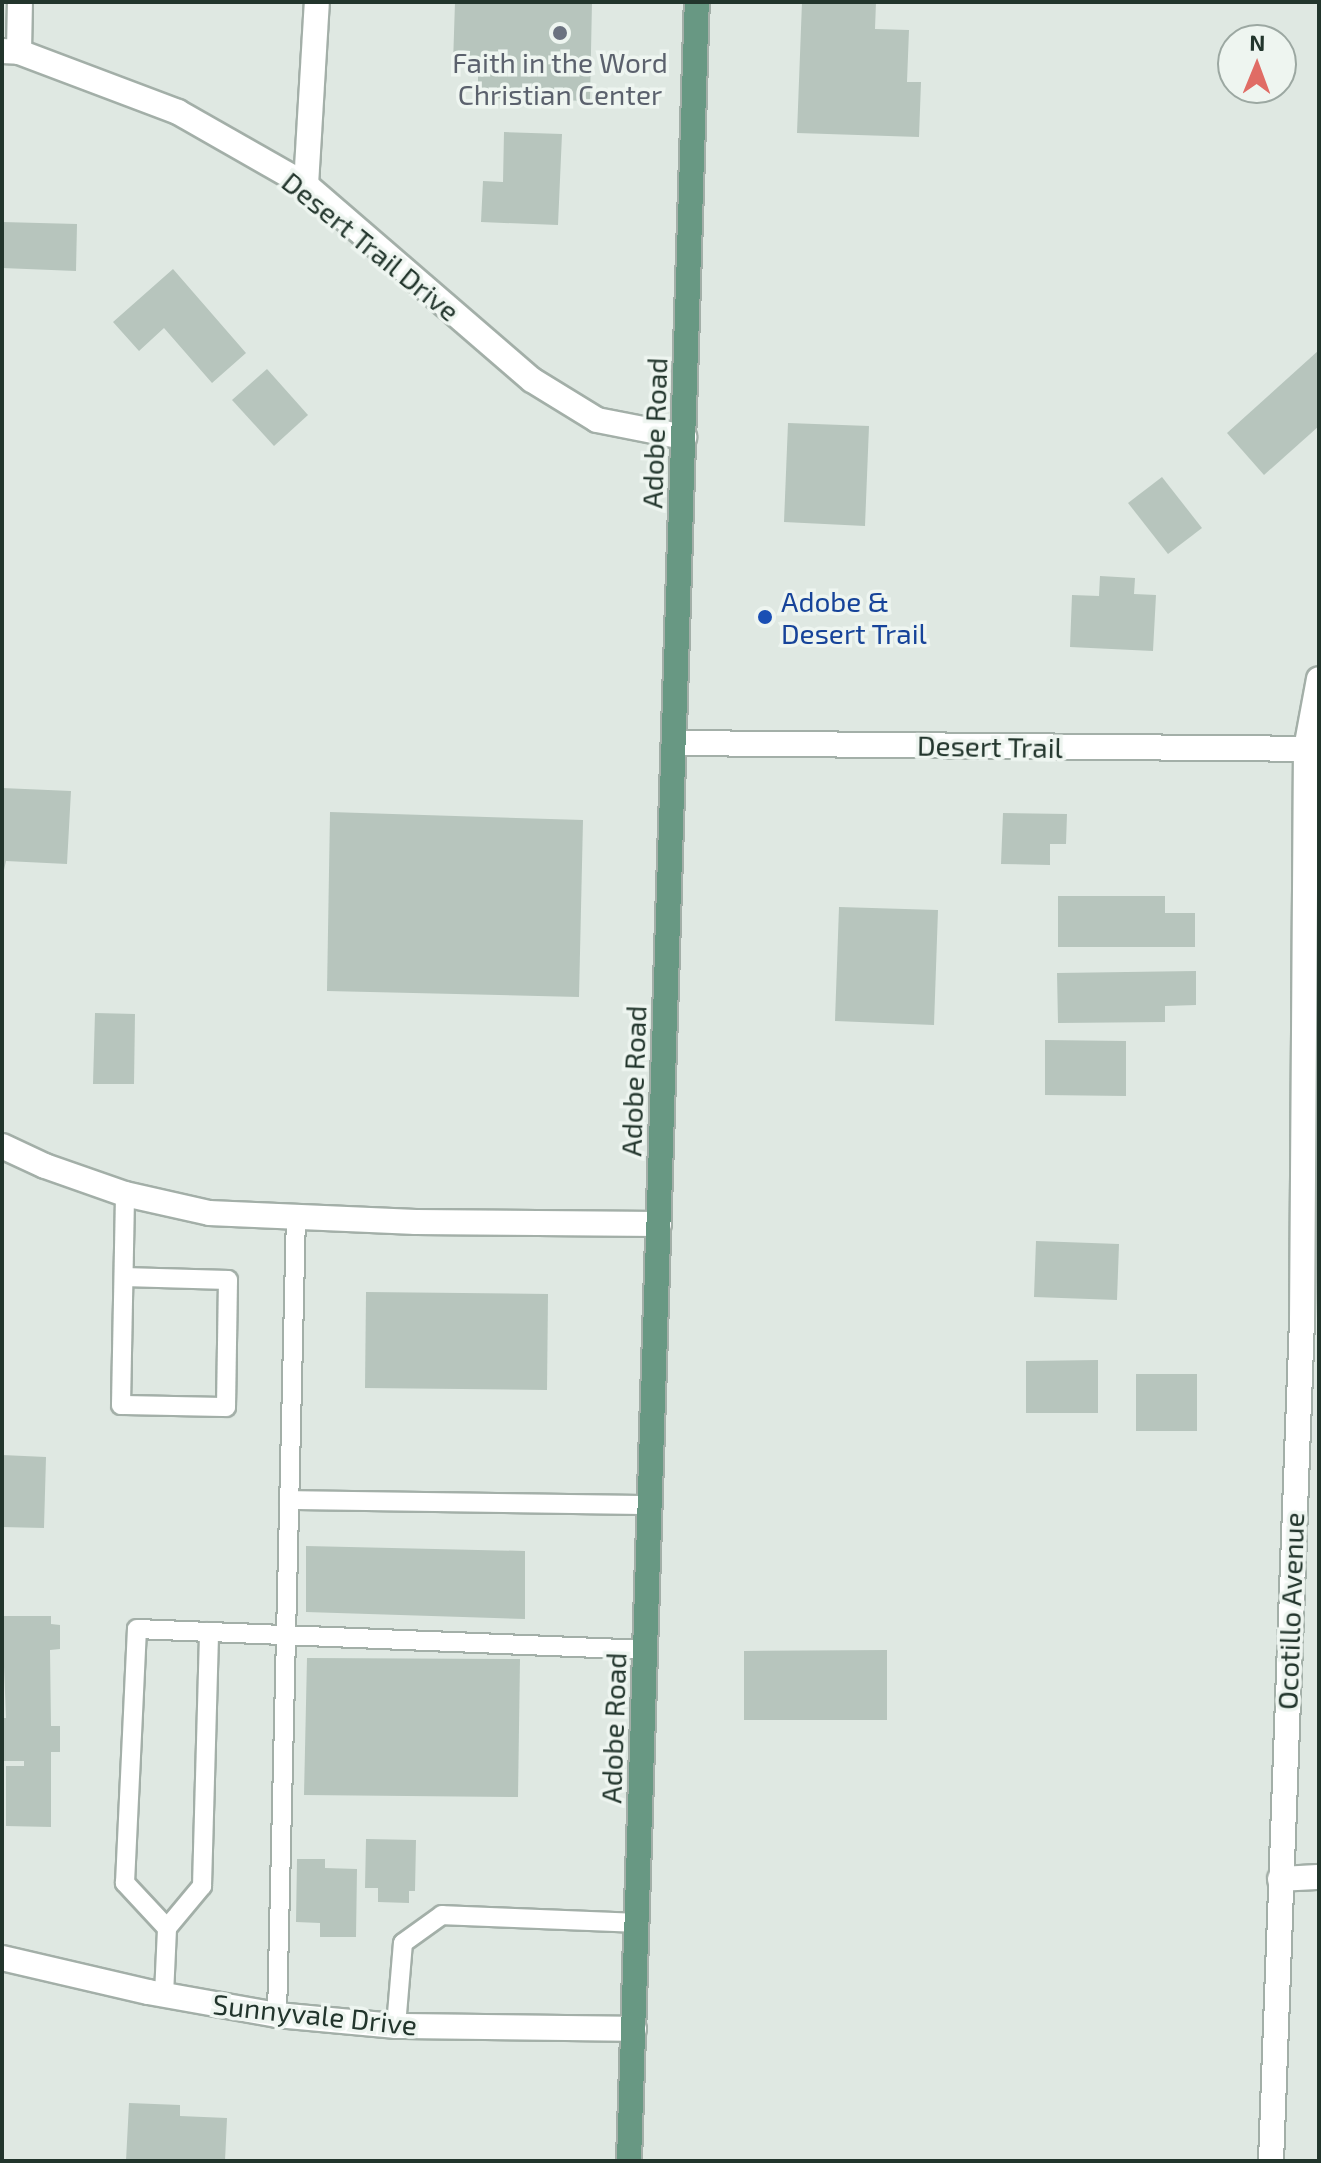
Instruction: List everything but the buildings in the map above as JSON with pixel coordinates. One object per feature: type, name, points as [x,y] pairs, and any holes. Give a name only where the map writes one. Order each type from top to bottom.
[{"type":"main road","name":"Adobe Road","points":[[629,2161],[697,2]]},
{"type":"street","points":[[10,52],[20,2]]},
{"type":"street","points":[[306,185],[317,2]]},
{"type":"street","name":"Desert Trail Drive","points":[[10,52],[178,112],[306,185],[532,380],[597,420],[684,437]]},
{"type":"street","name":"Ocotillo Avenue","points":[[1271,2161],[1280,1879],[1310,1320],[1312,749],[1319,679]]},
{"type":"street","name":"Desert Trail","points":[[674,743],[1312,749]]},
{"type":"street","points":[[2,1146],[45,1166],[125,1194],[209,1213],[659,1224]]},
{"type":"street","points":[[1280,1879],[1319,1877]]},
{"type":"street","name":"Sunnyvale Drive","points":[[2,1958],[164,1995],[277,2015],[396,2026],[634,2029]]},
{"type":"lane","points":[[124,1277],[228,1280],[226,1407],[121,1405],[125,1194]]},
{"type":"lane","points":[[277,2015],[296,1217]]},
{"type":"lane","points":[[289,1500],[650,1505]]},
{"type":"lane","points":[[167,1928],[125,1883],[137,1629],[646,1650]]},
{"type":"lane","points":[[164,1995],[167,1928],[202,1886],[209,1632]]},
{"type":"lane","points":[[396,2026],[403,1943],[442,1915],[637,1923]]},
{"type":"place","name":"Faith in the Word Christian Center","points":[[560,33]]},
{"type":"place","name":"Adobe & Desert Trail","points":[[765,617]]}]
